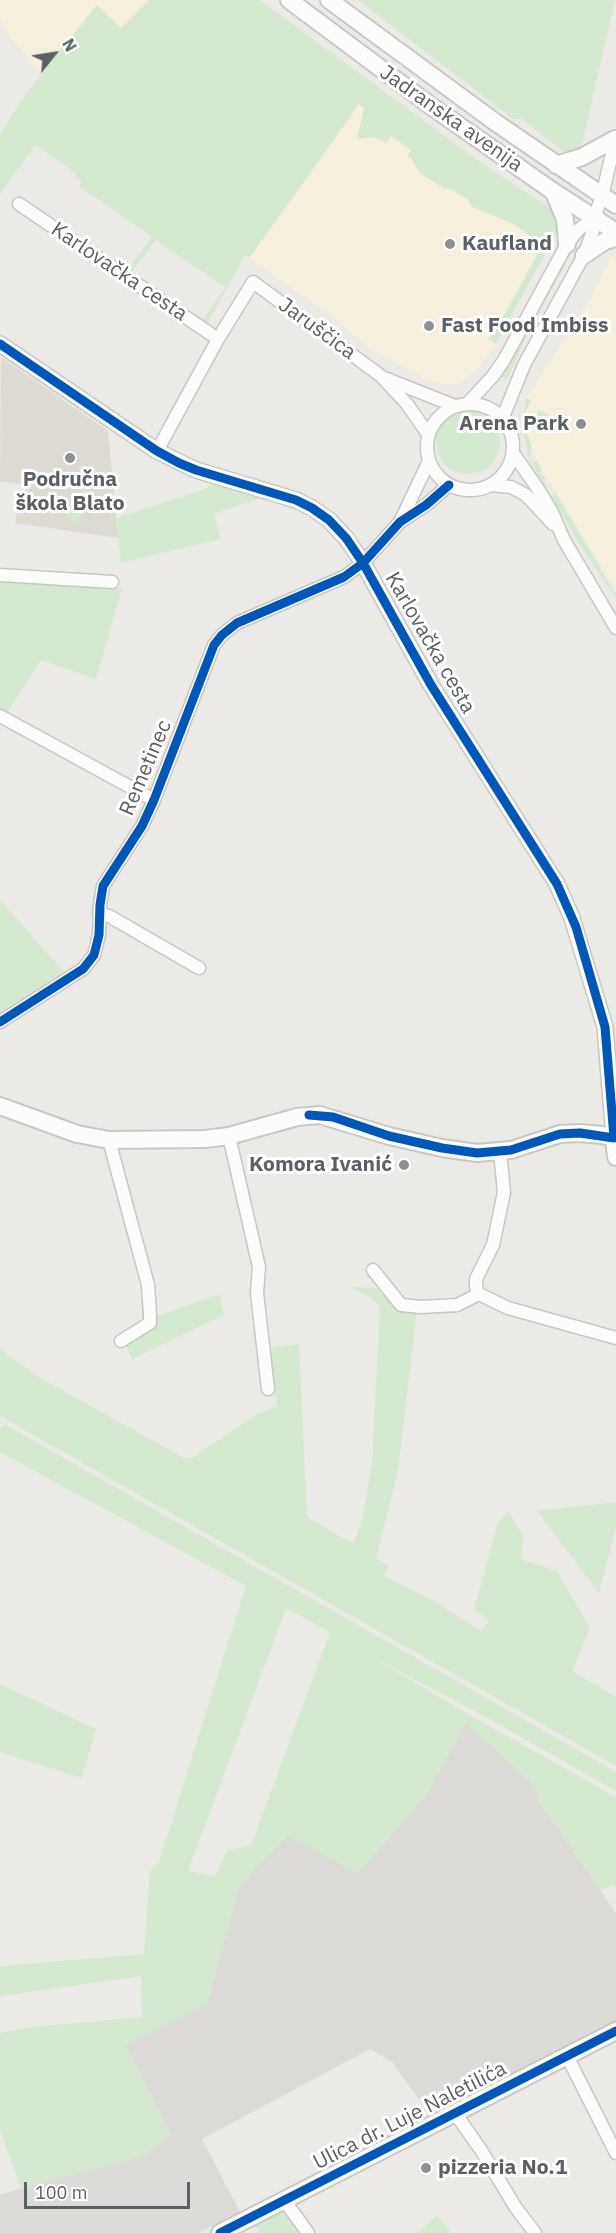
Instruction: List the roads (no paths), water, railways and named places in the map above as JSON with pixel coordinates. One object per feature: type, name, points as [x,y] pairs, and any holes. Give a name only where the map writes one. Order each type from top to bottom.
[{"type":"main road","name":"Jadranska avenija","points":[[289,0],[431,106],[554,192],[616,232]]},
{"type":"main road","name":"Jadranska avenija","points":[[329,0],[556,165],[609,200]]},
{"type":"main road","points":[[556,165],[568,163],[616,140]]},
{"type":"main road","points":[[554,192],[566,219],[567,244]]},
{"type":"main road","points":[[584,255],[604,241],[616,238]]},
{"type":"main road","points":[[0,1107],[77,1134],[109,1140],[181,1141],[229,1136],[297,1117],[320,1115],[388,1136],[477,1153],[500,1152],[560,1134],[580,1133],[614,1138]]},
{"type":"main road","name":"Karlovačka cesta","points":[[614,1138],[616,1157]]},
{"type":"main road","name":"Ulica dr. Luje Naletilića","points":[[220,2233],[616,2031]]},
{"type":"street","points":[[468,403],[493,376],[504,360],[567,244],[609,200],[616,140]]},
{"type":"street","name":"Karlovačka cesta","points":[[19,204],[218,339]]},
{"type":"street","points":[[503,417],[524,365],[584,255],[593,231],[594,218]]},
{"type":"street","name":"Jaruščica","points":[[218,339],[253,282],[381,376],[428,434]]},
{"type":"street","points":[[157,451],[218,339]]},
{"type":"street","name":"Karlovačka cesta","points":[[0,344],[157,451],[196,470],[269,491],[312,508],[329,520],[346,538],[363,563],[431,685],[557,884],[576,927],[605,1027],[614,1089],[614,1138]]},
{"type":"street","name":"Jaruščica","points":[[381,376],[455,405]]},
{"type":"street","points":[[468,403],[487,406],[503,417],[512,434],[513,453],[509,466],[491,485],[477,490],[462,490],[449,485],[440,478],[429,461],[427,448],[428,434],[434,422],[443,412],[455,405],[468,403]]},
{"type":"street","points":[[513,453],[542,495],[559,531],[616,628]]},
{"type":"street","points":[[400,522],[429,461]]},
{"type":"street","points":[[363,563],[400,522],[426,505],[449,485]]},
{"type":"street","points":[[491,485],[511,487],[526,495],[559,531]]},
{"type":"street","name":"Remetinec","points":[[0,1022],[83,969],[94,955],[99,935],[99,913],[104,886],[142,826],[154,800],[214,645],[237,623],[344,577],[363,563]]},
{"type":"street","points":[[0,575],[112,582]]},
{"type":"street","name":"Remetinec","points":[[0,716],[154,800]]},
{"type":"street","points":[[99,913],[109,916],[199,968]]},
{"type":"street","points":[[229,1136],[259,1267],[257,1293],[268,1389]]},
{"type":"street","points":[[109,1140],[148,1285],[150,1315],[150,1323],[121,1341]]},
{"type":"street","points":[[500,1152],[504,1192],[494,1245],[476,1279],[476,1287],[480,1294],[508,1308],[616,1338]]},
{"type":"street","points":[[373,1270],[401,1305],[421,1307],[457,1305],[480,1294]]},
{"type":"street","points":[[567,2056],[616,2153]]},
{"type":"street","name":"Ulica dr. Luje Naletilića","points":[[455,2113],[481,2150],[516,2208],[535,2233]]},
{"type":"street","points":[[284,2200],[308,2233]]},
{"type":"railway","points":[[0,1422],[616,1772]]},
{"type":"place","name":"Kaufland","points":[[450,244]]},
{"type":"place","name":"Fast Food Imbiss","points":[[429,326]]},
{"type":"place","name":"Arena Park","points":[[581,424]]},
{"type":"place","name":"Područna škola Blato","points":[[70,458]]},
{"type":"place","name":"Komora Ivanić","points":[[404,1165]]},
{"type":"place","name":"pizzeria No.1","points":[[426,2168]]}]
